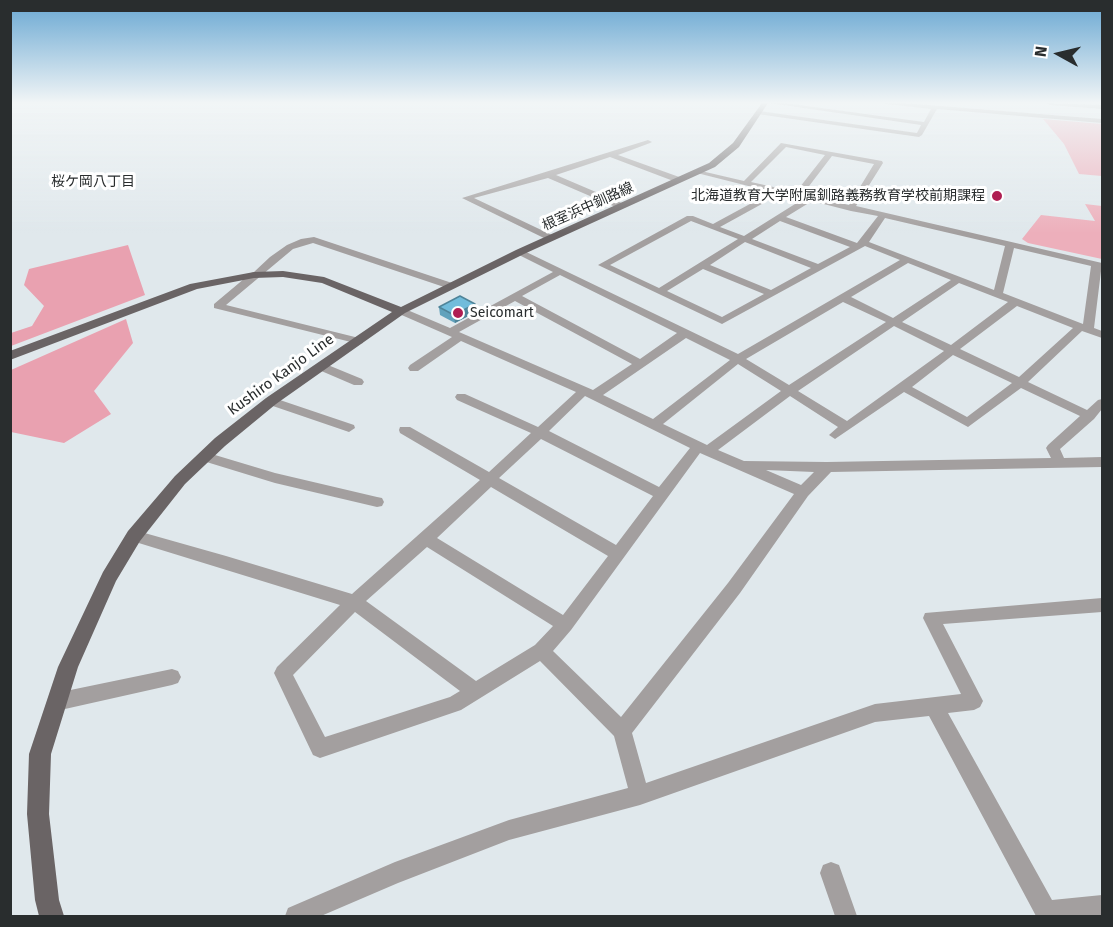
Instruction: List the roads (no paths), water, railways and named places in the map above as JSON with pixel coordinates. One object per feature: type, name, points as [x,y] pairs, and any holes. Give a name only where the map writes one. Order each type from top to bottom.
[{"type":"main road","name":"根室浜中釧路線","points":[[401,311],[520,252],[697,172],[728,154],[735,146]]},
{"type":"main road","points":[[10,356],[194,286],[256,274],[303,276],[324,280],[401,311]]},
{"type":"main road","name":"Kushiro Kanjo Line","points":[[51,916],[47,900],[38,814],[40,754],[77,644],[109,577],[134,536],[173,488],[205,457],[271,401],[401,311]]},
{"type":"street","points":[[551,238],[466,198],[549,175],[636,146]]},
{"type":"street","points":[[746,183],[783,146]]},
{"type":"street","points":[[790,146],[879,163],[850,208]]},
{"type":"street","points":[[798,195],[830,154]]},
{"type":"street","points":[[612,155],[679,180]]},
{"type":"street","points":[[697,172],[1099,265],[1084,328],[1020,383],[968,423],[904,387]]},
{"type":"street","points":[[549,175],[621,206]]},
{"type":"street","points":[[713,227],[779,191]]},
{"type":"street","points":[[659,292],[811,198]]},
{"type":"street","points":[[817,267],[690,218],[603,266],[722,321],[860,245],[884,215]]},
{"type":"street","points":[[780,218],[907,260],[1102,335]]},
{"type":"street","points":[[358,341],[218,306],[290,247],[304,241],[314,240],[451,286]]},
{"type":"street","points":[[998,294],[1010,245]]},
{"type":"street","points":[[520,252],[738,360],[846,426]]},
{"type":"street","points":[[655,424],[738,360],[907,260]]},
{"type":"street","points":[[703,265],[770,293]]},
{"type":"street","points":[[414,368],[456,335],[514,296],[559,272]]},
{"type":"street","points":[[684,334],[641,364],[588,393],[539,432],[426,539],[354,602],[283,673],[320,748],[455,704],[542,651],[566,625],[662,495],[703,448],[959,279]]},
{"type":"street","points":[[514,296],[641,364]]},
{"type":"street","points":[[844,298],[1090,416]]},
{"type":"street","points":[[835,435],[904,387],[1016,301]]},
{"type":"street","points":[[401,311],[588,393],[703,448],[803,492]]},
{"type":"street","points":[[323,367],[358,382]]},
{"type":"street","points":[[461,397],[539,432],[662,495]]},
{"type":"street","points":[[271,401],[349,428]]},
{"type":"street","points":[[1059,462],[1053,448],[1102,404]]},
{"type":"street","points":[[405,430],[487,480],[618,554]]},
{"type":"street","points":[[205,457],[275,478],[377,502]]},
{"type":"street","points":[[743,465],[827,467],[1102,462]]},
{"type":"street","points":[[622,731],[734,588],[803,492],[827,467]]},
{"type":"street","points":[[134,536],[354,602],[477,692]]},
{"type":"street","points":[[426,539],[566,625]]},
{"type":"street","points":[[296,916],[395,873],[509,830],[640,795],[875,713],[974,701],[931,618],[1102,605]]},
{"type":"street","points":[[542,651],[622,731],[640,795]]},
{"type":"street","points":[[56,702],[172,677]]},
{"type":"street","points":[[933,705],[1046,914],[1102,906]]},
{"type":"street","points":[[831,873],[846,916]]},
{"type":"place","name":"北海道教育大学附属釧路義務教育学校前期課程","points":[[997,196]]},
{"type":"place","name":"Seicomart","points":[[458,313]]},
{"type":"district","name":"桜ケ岡八丁目","points":[[93,182]]}]
